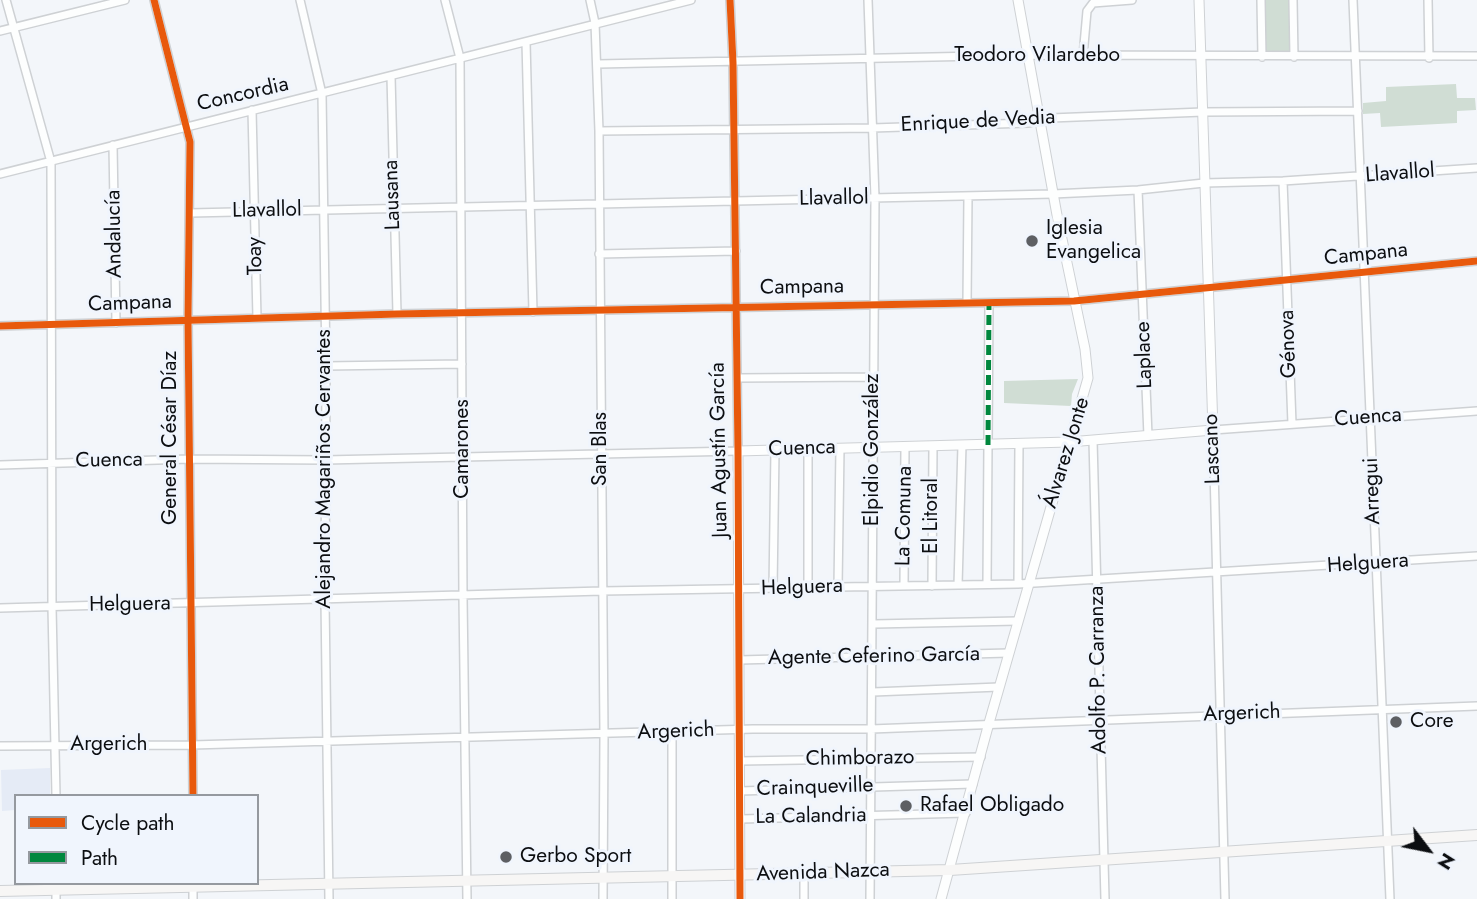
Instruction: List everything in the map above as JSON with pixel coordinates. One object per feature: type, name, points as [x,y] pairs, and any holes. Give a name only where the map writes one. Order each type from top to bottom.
[{"type":"main road","name":"Avenida Nazca","points":[[259,885],[950,870],[1477,835]]},
{"type":"main road","name":"Avenida Nazca","points":[[0,891],[193,885]]},
{"type":"street","points":[[6,0],[51,162],[54,463],[52,607],[56,794]]},
{"type":"street","points":[[0,31],[125,0]]},
{"type":"street","name":"General César Díaz","points":[[154,0],[190,142],[188,320],[193,794]]},
{"type":"street","name":"Alejandro Magariños Cervantes","points":[[300,0],[322,94],[329,899]]},
{"type":"street","name":"Camarones","points":[[445,0],[460,58],[467,899]]},
{"type":"street","name":"San Blas","points":[[590,0],[595,23],[598,64],[599,131],[603,899]]},
{"type":"street","name":"Concordia","points":[[0,174],[691,0]]},
{"type":"street","name":"Juan Agustín García","points":[[730,0],[737,307],[740,899]]},
{"type":"street","name":"Elpidio González","points":[[868,0],[875,198],[870,899]]},
{"type":"street","name":"Álvarez Jonte","points":[[941,899],[1088,378],[1085,349],[1053,194],[1018,0]]},
{"type":"street","points":[[1083,55],[1087,10],[1093,3],[1132,0]]},
{"type":"street","name":"Lascano","points":[[1199,0],[1222,714],[1225,899]]},
{"type":"street","points":[[1261,0],[1262,57]]},
{"type":"street","points":[[1293,0],[1294,57]]},
{"type":"street","name":"Arregui","points":[[1353,0],[1390,899]]},
{"type":"street","points":[[1428,0],[1429,58]]},
{"type":"street","points":[[526,42],[533,312]]},
{"type":"street","name":"Teodoro Vilardebo","points":[[598,64],[1028,55],[1429,58],[1477,56]]},
{"type":"street","name":"Lausana","points":[[391,76],[397,314]]},
{"type":"street","name":"Toay","points":[[252,110],[257,318]]},
{"type":"street","name":"Enrique de Vedia","points":[[599,131],[872,128],[1203,113],[1357,111]]},
{"type":"street","name":"Andalucía","points":[[114,145],[116,323]]},
{"type":"street","name":"Llavallol","points":[[190,213],[1053,194],[1477,168]]},
{"type":"street","name":"Génova","points":[[1283,181],[1292,424]]},
{"type":"street","name":"Laplace","points":[[1138,190],[1148,436]]},
{"type":"street","points":[[967,303],[968,196]]},
{"type":"street","points":[[599,254],[736,251]]},
{"type":"street","name":"Campana","points":[[0,326],[397,314],[1074,301],[1477,261]]},
{"type":"street","points":[[987,584],[989,303]]},
{"type":"street","points":[[326,366],[462,364]]},
{"type":"street","points":[[737,379],[874,377]]},
{"type":"street","name":"Cuenca","points":[[0,465],[189,459],[325,460],[1019,444],[1477,411]]},
{"type":"street","name":"Adolfo P. Carranza","points":[[1093,440],[1105,899]]},
{"type":"street","points":[[1018,584],[1019,444]]},
{"type":"street","points":[[958,585],[962,445]]},
{"type":"street","name":"La Comuna","points":[[904,586],[905,446]]},
{"type":"street","name":"El Litoral","points":[[932,586],[933,446]]},
{"type":"street","points":[[838,587],[840,448]]},
{"type":"street","points":[[808,449],[808,588]]},
{"type":"street","points":[[773,589],[775,450]]},
{"type":"street","name":"Helguera","points":[[0,608],[602,591],[1018,584],[1477,556]]},
{"type":"street","points":[[874,624],[1018,621]]},
{"type":"street","name":"Agente Ceferino García","points":[[739,660],[1009,653]]},
{"type":"street","points":[[873,692],[999,687]]},
{"type":"street","name":"Argerich","points":[[0,746],[192,745],[871,729],[1477,706]]},
{"type":"street","points":[[672,733],[672,899]]},
{"type":"street","name":"Chimborazo","points":[[740,761],[981,757]]},
{"type":"street","name":"Crainqueville","points":[[740,790],[973,784]]},
{"type":"street","name":"La Calandria","points":[[741,819],[966,813]]},
{"type":"street","points":[[804,874],[804,899]]},
{"type":"street","points":[[193,885],[193,899]]},
{"type":"shaded area","points":[[1261,0],[1293,0],[1294,57],[1262,57]]},
{"type":"shaded area","points":[[1456,84],[1457,98],[1475,98],[1476,110],[1457,111],[1457,123],[1381,127],[1380,113],[1363,114],[1363,103],[1386,101],[1386,87]]},
{"type":"shaded area","points":[[1078,379],[1071,406],[1004,403],[1004,381]]},
{"type":"shaded area","points":[[50,768],[50,794],[14,794],[14,810],[2,811],[1,770]]},
{"type":"marked path","points":[[988,445],[989,303]]},
{"type":"cycle path","points":[[154,0],[190,142],[188,319],[193,794]]},
{"type":"cycle path","points":[[730,0],[738,451],[740,899]]},
{"type":"cycle path","points":[[0,326],[397,314],[1074,301],[1477,261]]},
{"type":"place","name":"Iglesia Evangelica","points":[[1032,241]]},
{"type":"place","name":"Core","points":[[1396,722]]},
{"type":"place","name":"Rafael Obligado","points":[[906,806]]},
{"type":"place","name":"Gerbo Sport","points":[[506,857]]}]
